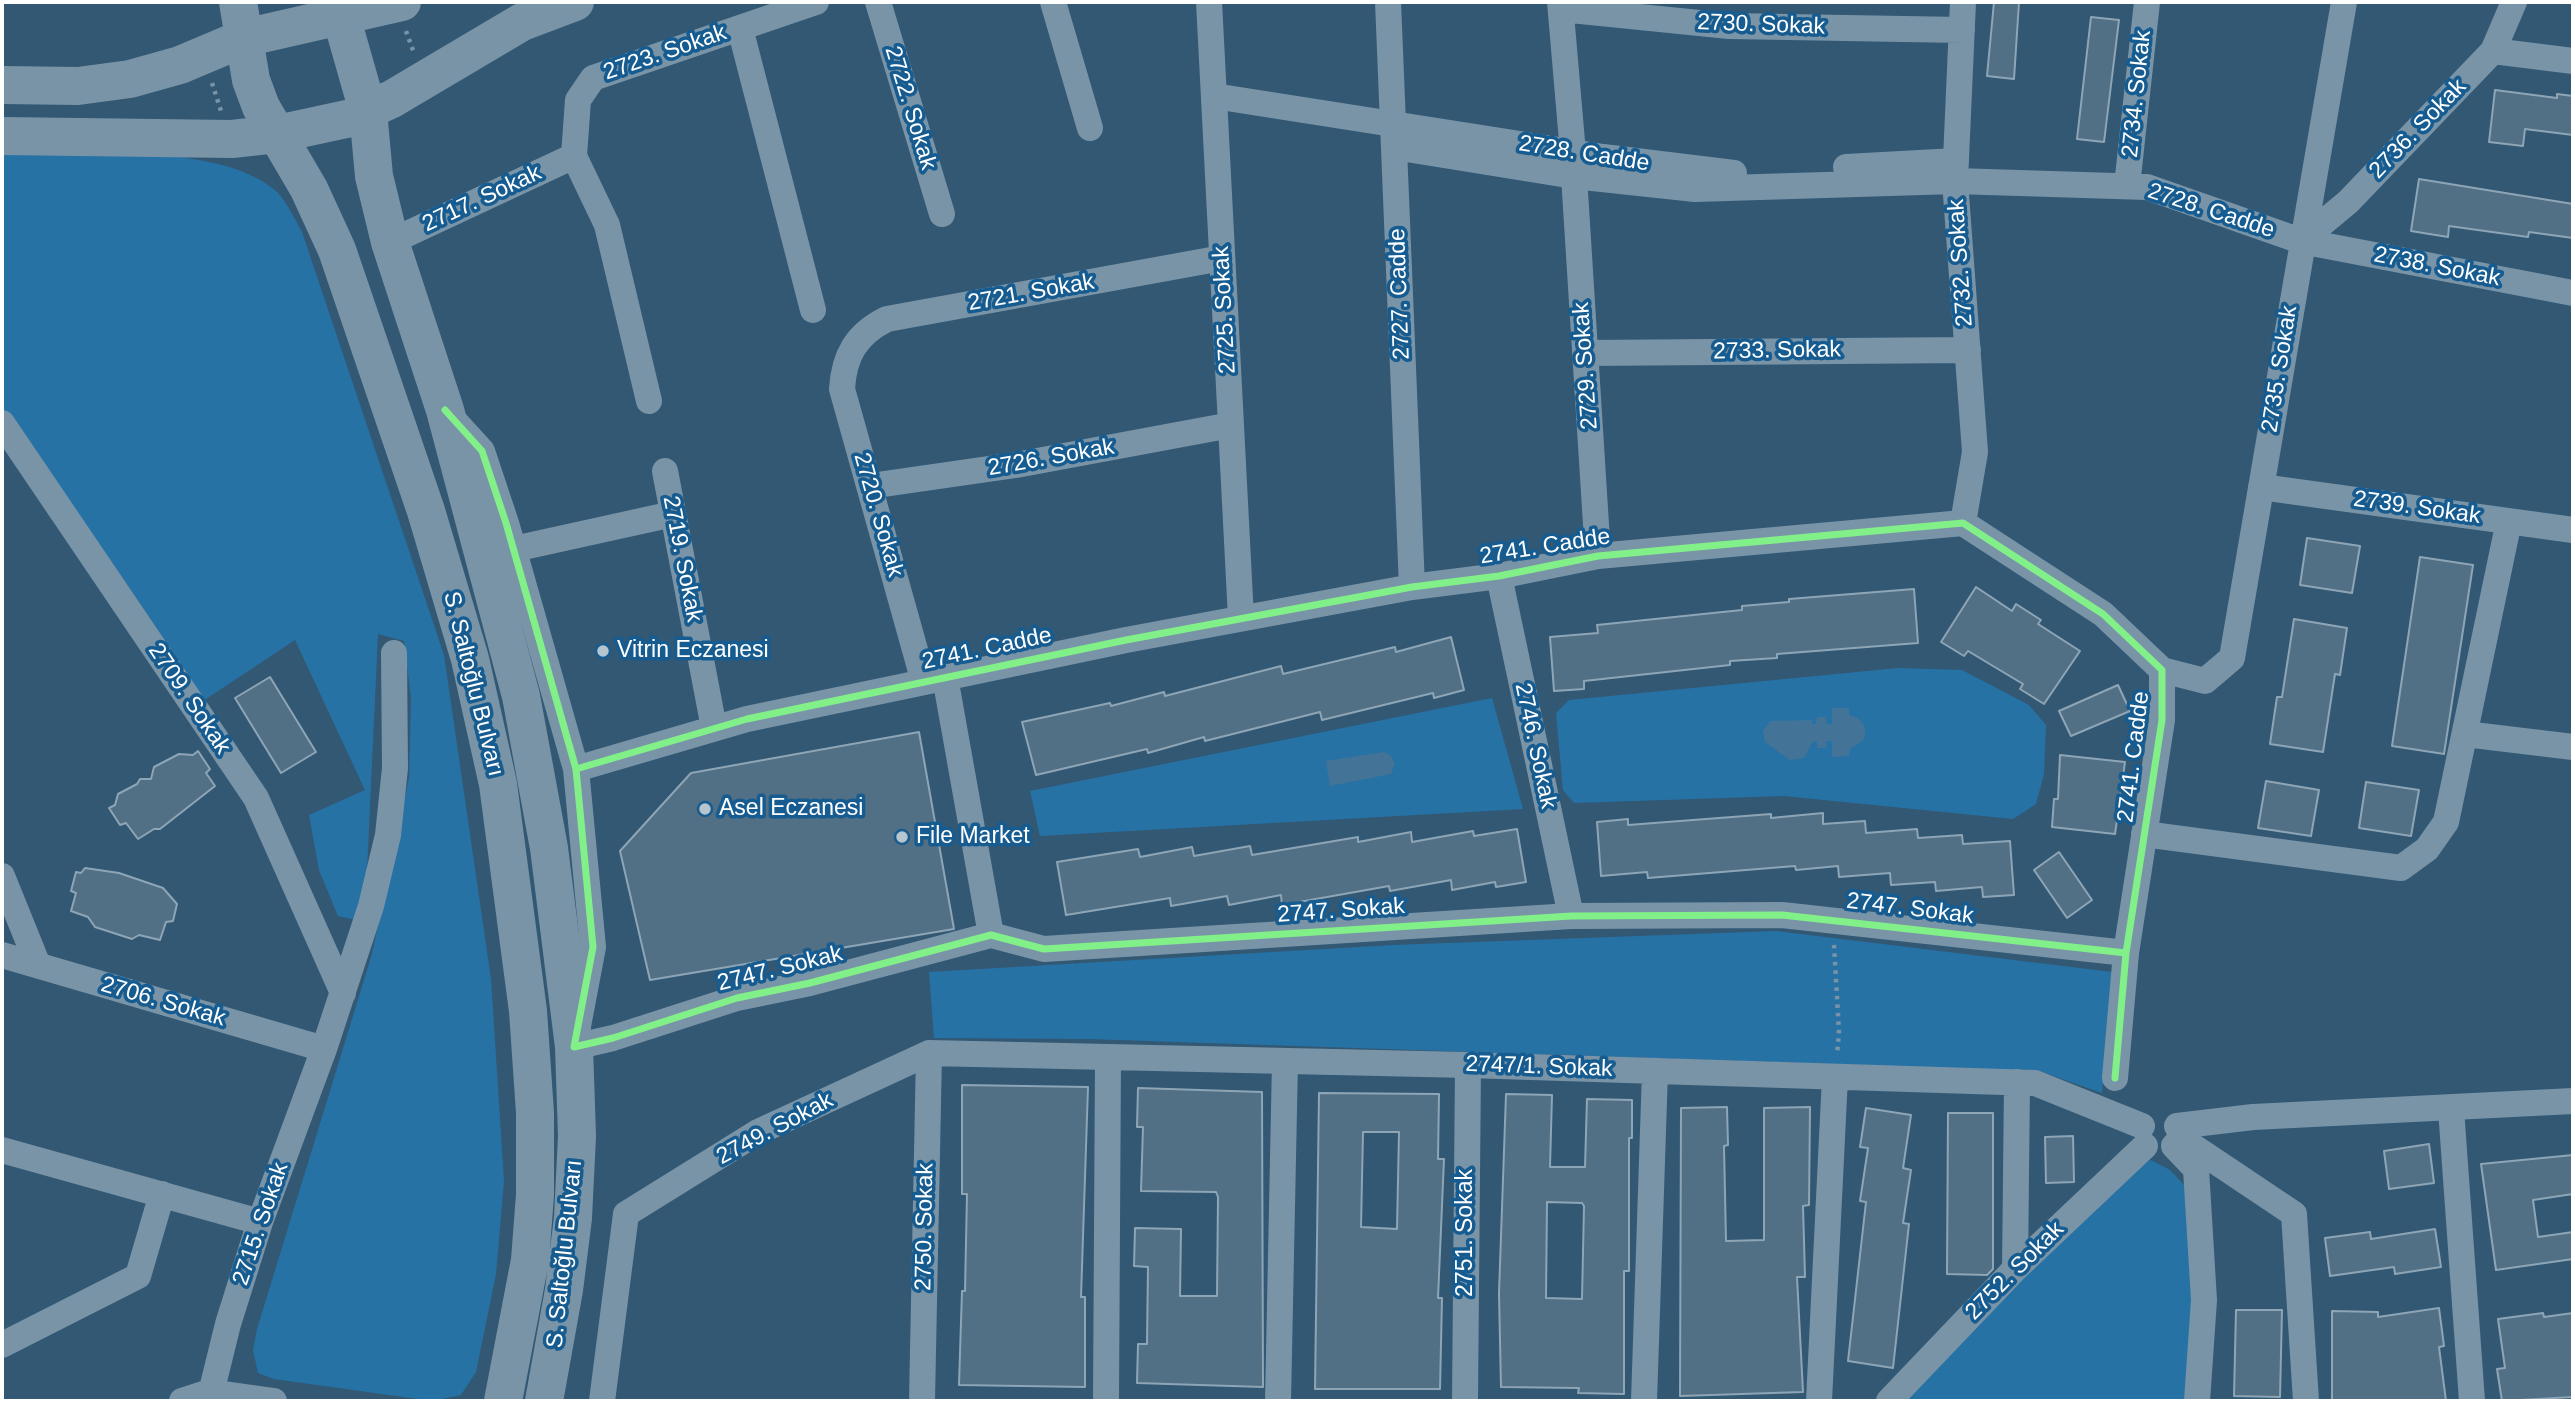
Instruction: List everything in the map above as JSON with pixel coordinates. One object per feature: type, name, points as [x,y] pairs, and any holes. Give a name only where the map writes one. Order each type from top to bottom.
[{"type":"main road","points":[[2,136],[232,139],[277,134],[323,124],[368,111],[522,22],[575,2]]},
{"type":"main road","points":[[2,85],[78,86],[130,79],[180,65],[241,20],[294,24],[339,8],[402,11]]},
{"type":"main road","name":"S. Saltoğlu Bulvarı","points":[[339,8],[368,111],[374,176],[390,242],[445,410],[521,696],[549,848],[574,1046],[577,1136],[573,1217],[556,1347],[544,1401]]},
{"type":"main road","name":"S. Saltoğlu Bulvarı","points":[[241,20],[251,80],[261,107],[318,206],[341,262],[452,595],[486,724],[498,784],[528,1011],[536,1161],[530,1260],[503,1401]]},
{"type":"street","name":"2723. Sokak","points":[[573,156],[579,100],[593,78],[816,2]]},
{"type":"street","name":"2722. Sokak","points":[[878,2],[942,214]]},
{"type":"street","points":[[1053,2],[1090,128]]},
{"type":"street","name":"2725. Sokak","points":[[1209,2],[1241,618]]},
{"type":"street","name":"2727. Cadde","points":[[1388,2],[1412,587]]},
{"type":"street","name":"2732. Sokak","points":[[1962,2],[1956,171],[1975,452],[1963,523]]},
{"type":"street","name":"2734. Sokak","points":[[2127,186],[2147,2]]},
{"type":"street","name":"2735. Sokak","points":[[2162,670],[2205,681],[2232,658],[2301,241],[2344,2]]},
{"type":"street","name":"2736. Sokak","points":[[2301,241],[2348,202],[2493,51],[2514,2]]},
{"type":"street","name":"2730. Sokak","points":[[1561,5],[1729,26],[1962,30]]},
{"type":"street","name":"2729. Sokak","points":[[1561,5],[1598,556]]},
{"type":"street","points":[[740,28],[813,310]]},
{"type":"street","points":[[2493,51],[2573,61]]},
{"type":"street","name":"2728. Cadde","points":[[1214,96],[1394,135],[1573,164],[1695,189],[1737,190],[1956,171],[2147,187],[2301,241]]},
{"type":"street","points":[[573,156],[607,225],[649,401]]},
{"type":"street","name":"2717. Sokak","points":[[390,242],[573,156]]},
{"type":"street","name":"2738. Sokak","points":[[2301,241],[2573,293]]},
{"type":"street","name":"2721. Sokak","points":[[851,349],[867,331],[887,319],[1222,258]]},
{"type":"street","name":"2720. Sokak","points":[[851,349],[842,389],[870,486],[935,680],[991,934]]},
{"type":"street","name":"2733. Sokak","points":[[1586,353],[1968,349]]},
{"type":"street","points":[[445,410],[482,451],[514,549],[576,769],[593,947],[574,1046]]},
{"type":"street","name":"2709. Sokak","points":[[2,423],[256,798],[343,993]]},
{"type":"street","name":"2726. Sokak","points":[[870,486],[1016,465],[1231,425]]},
{"type":"street","name":"2719. Sokak","points":[[665,471],[714,728]]},
{"type":"street","name":"2739. Sokak","points":[[2261,487],[2573,530]]},
{"type":"street","points":[[514,549],[673,514]]},
{"type":"street","points":[[2144,834],[2401,868],[2427,849],[2446,822],[2509,521]]},
{"type":"street","name":"2741. Cadde","points":[[576,769],[714,728],[1241,618],[1412,587],[1499,576],[1598,556],[1963,523],[2103,614],[2162,670],[2162,720],[2126,953],[2115,1078]]},
{"type":"street","name":"2746. Sokak","points":[[1499,576],[1570,916]]},
{"type":"street","name":"2715. Sokak","points":[[210,1396],[260,1222],[324,1049],[371,906],[388,835],[395,768],[394,653]]},
{"type":"street","points":[[2465,734],[2573,747]]},
{"type":"street","points":[[2,876],[37,965]]},
{"type":"street","name":"2747. Sokak","points":[[574,1046],[613,1038],[737,998],[810,984],[991,934],[1044,949],[1570,916],[1782,915],[2126,953]]},
{"type":"street","name":"2706. Sokak","points":[[2,955],[324,1049]]},
{"type":"street","name":"2747/1. Sokak","points":[[929,1053],[1468,1065],[2035,1083],[2143,1136]]},
{"type":"street","name":"2749. Sokak","points":[[602,1401],[626,1214],[758,1132],[929,1053]]},
{"type":"street","name":"2750. Sokak","points":[[922,1401],[929,1053]]},
{"type":"street","points":[[1106,1401],[1108,1057]]},
{"type":"street","points":[[1279,1401],[1285,1061]]},
{"type":"street","name":"2751. Sokak","points":[[1465,1401],[1468,1065]]},
{"type":"street","points":[[1644,1401],[1655,1071]]},
{"type":"street","points":[[1819,1401],[1835,1077]]},
{"type":"street","points":[[2015,1269],[2017,1082]]},
{"type":"street","points":[[2176,1136],[2253,1117],[2573,1101]]},
{"type":"street","points":[[2451,1109],[2472,1401]]},
{"type":"street","points":[[2143,1136],[2146,1120],[2160,1116],[2196,1169],[2204,1300],[2197,1401]]},
{"type":"street","name":"2752. Sokak","points":[[1889,1401],[2143,1136]]},
{"type":"street","points":[[2176,1136],[2294,1214],[2306,1401]]},
{"type":"street","points":[[2,1150],[260,1222]]},
{"type":"street","points":[[2,1345],[138,1276],[162,1194]]},
{"type":"street","points":[[182,1401],[210,1396],[274,1401]]},
{"type":"path","points":[[402,11],[416,59]]},
{"type":"path","points":[[210,73],[222,115]]},
{"type":"path","points":[[1833,919],[1839,1032],[1835,1077]]},
{"type":"shaded area","points":[[2,152],[146,154],[221,165],[253,176],[277,192],[302,232],[444,655],[491,979],[504,1181],[496,1274],[476,1372],[461,1395],[432,1401],[274,1379],[258,1373],[253,1350],[257,1329],[372,954],[409,778],[411,698],[404,641],[378,634],[366,893],[356,920],[338,916],[319,870],[309,815],[365,790],[295,640],[203,701],[2,410]]},
{"type":"shaded area","points":[[1898,668],[1962,670],[2029,705],[2046,725],[2044,774],[2036,804],[2013,819],[1784,796],[1574,803],[1563,790],[1556,713],[1569,700]]},
{"type":"shaded area","points":[[1492,698],[1523,809],[1040,836],[1030,791]]},
{"type":"shaded area","points":[[1832,708],[1849,708],[1849,715],[1861,721],[1864,727],[1864,740],[1850,749],[1849,756],[1832,757],[1832,741],[1826,741],[1826,748],[1817,748],[1817,742],[1813,741],[1804,758],[1790,760],[1765,742],[1763,731],[1770,721],[1812,720],[1812,724],[1816,724],[1817,717],[1826,717],[1826,724],[1832,724]]},
{"type":"shaded area","points":[[1384,752],[1390,755],[1395,763],[1391,774],[1330,786],[1326,761]]},
{"type":"shaded area","points":[[1776,931],[2112,972],[2102,1093],[2039,1071],[1089,1039],[934,1038],[929,972],[1393,945]]},
{"type":"shaded area","points":[[2151,1160],[2170,1170],[2185,1186],[2196,1263],[2188,1401],[1900,1401],[2137,1165]]},
{"type":"building","points":[[1994,2],[2019,2],[2014,79],[1987,76]]},
{"type":"building","points":[[2091,17],[2119,20],[2104,142],[2077,139]]},
{"type":"building","points":[[2495,90],[2557,98],[2557,94],[2573,96],[2573,135],[2525,129],[2523,146],[2489,142]]},
{"type":"building","points":[[2419,179],[2573,204],[2573,238],[2529,232],[2528,237],[2449,226],[2448,237],[2411,231]]},
{"type":"building","points":[[2307,538],[2360,546],[2352,593],[2300,585]]},
{"type":"building","points":[[2420,557],[2473,565],[2444,754],[2392,746]]},
{"type":"building","points":[[1976,587],[2012,611],[2016,604],[2041,620],[2038,624],[2080,651],[2044,704],[2020,689],[2023,684],[1968,651],[1964,656],[1941,642]]},
{"type":"building","points":[[1914,589],[1918,643],[1777,654],[1777,658],[1730,661],[1730,665],[1584,681],[1584,689],[1554,691],[1550,637],[1598,633],[1597,625],[1742,610],[1742,606],[1789,602],[1789,599]]},
{"type":"building","points":[[2294,619],[2347,628],[2340,675],[2335,674],[2323,752],[2270,744],[2277,697],[2282,697]]},
{"type":"building","points":[[1451,637],[1464,690],[1434,698],[1433,693],[1322,720],[1320,712],[1205,741],[1204,737],[1148,753],[1147,749],[1036,775],[1022,722],[1110,703],[1111,706],[1164,692],[1165,696],[1281,666],[1283,674],[1395,647],[1396,652]]},
{"type":"building","points":[[270,677],[316,752],[281,773],[235,698]]},
{"type":"building","points":[[2118,685],[2130,711],[2071,736],[2059,711]]},
{"type":"building","points":[[919,732],[954,929],[650,980],[620,851],[691,773]]},
{"type":"building","points":[[198,751],[210,769],[206,773],[215,786],[160,829],[154,829],[138,839],[126,823],[120,825],[109,808],[115,805],[118,794],[137,784],[140,779],[151,779],[154,767],[179,754],[193,755]]},
{"type":"building","points":[[2060,755],[2125,762],[2115,834],[2052,827],[2054,799],[2058,799]]},
{"type":"building","points":[[2266,781],[2319,790],[2311,836],[2258,828]]},
{"type":"building","points":[[2366,782],[2419,790],[2411,836],[2359,828]]},
{"type":"building","points":[[1823,813],[1823,824],[1865,821],[1866,833],[1917,829],[1918,838],[1962,835],[1963,844],[2010,841],[2014,895],[1983,897],[1982,887],[1936,891],[1935,882],[1891,885],[1890,873],[1839,877],[1838,866],[1796,870],[1795,866],[1648,878],[1647,872],[1601,876],[1597,822],[1628,819],[1628,825],[1771,814],[1771,818]]},
{"type":"building","points":[[1517,829],[1526,882],[1496,887],[1495,882],[1452,890],[1451,880],[1390,891],[1389,886],[1282,905],[1281,895],[1229,905],[1227,896],[1171,906],[1170,898],[1066,915],[1057,862],[1138,849],[1140,857],[1192,847],[1194,856],[1250,846],[1252,855],[1358,837],[1358,842],[1411,832],[1412,842],[1473,831],[1474,836]]},
{"type":"building","points":[[2059,852],[2092,900],[2067,918],[2034,870]]},
{"type":"building","points":[[85,868],[119,873],[163,888],[177,904],[173,921],[166,922],[160,940],[139,935],[132,939],[95,927],[88,917],[71,911],[76,893],[71,891],[76,872],[81,873]]},
{"type":"building","points":[[962,1085],[1088,1087],[1081,1297],[1085,1297],[1085,1387],[959,1385],[967,1194],[962,1194]]},
{"type":"building","points":[[1138,1088],[1262,1092],[1263,1387],[1137,1383],[1138,1344],[1147,1344],[1148,1267],[1134,1266],[1135,1228],[1181,1229],[1180,1296],[1217,1296],[1218,1197],[1216,1192],[1141,1191],[1143,1127],[1137,1127]]},
{"type":"building","points":[[1319,1093],[1439,1094],[1438,1159],[1444,1159],[1438,1298],[1442,1298],[1440,1389],[1315,1389]],"holes":[[[1363,1132],[1399,1132],[1397,1229],[1361,1227]]]},
{"type":"building","points":[[1506,1094],[1552,1095],[1550,1167],[1585,1167],[1587,1099],[1632,1100],[1632,1138],[1629,1138],[1629,1271],[1624,1271],[1624,1394],[1578,1393],[1579,1388],[1501,1387],[1499,1293]],"holes":[[[1547,1202],[1582,1203],[1582,1299],[1546,1298]]]},
{"type":"building","points":[[1727,1107],[1728,1145],[1724,1146],[1726,1241],[1764,1240],[1764,1108],[1810,1107],[1809,1205],[1803,1206],[1805,1277],[1797,1277],[1803,1392],[1680,1396],[1681,1108]]},
{"type":"building","points":[[1866,1108],[1911,1115],[1903,1168],[1911,1170],[1903,1223],[1909,1224],[1893,1368],[1848,1361],[1866,1202],[1860,1201],[1868,1148],[1860,1147]]},
{"type":"building","points":[[1948,1113],[1993,1113],[1993,1269],[1987,1275],[1947,1274]]},
{"type":"building","points":[[2073,1136],[2074,1182],[2046,1183],[2045,1137]]},
{"type":"building","points":[[2429,1144],[2434,1183],[2389,1189],[2384,1151]]},
{"type":"building","points":[[2573,1155],[2573,1194],[2533,1200],[2538,1237],[2573,1232],[2573,1259],[2496,1270],[2481,1164]]},
{"type":"building","points":[[2435,1229],[2441,1267],[2395,1274],[2394,1267],[2330,1276],[2325,1238],[2370,1232],[2371,1239]]},
{"type":"building","points":[[2439,1308],[2444,1346],[2439,1347],[2446,1401],[2332,1401],[2332,1311],[2378,1312],[2378,1317]]},
{"type":"building","points":[[2236,1310],[2282,1310],[2280,1397],[2234,1396]]},
{"type":"building","points":[[2543,1313],[2544,1317],[2573,1313],[2573,1397],[2502,1401],[2497,1369],[2505,1368],[2498,1319]]},
{"type":"cycle path","points":[[445,410],[482,451],[506,523],[576,769],[593,947],[574,1047],[613,1038],[737,998],[810,983],[991,935],[1044,949],[1571,916],[1782,915],[2126,953]]},
{"type":"cycle path","points":[[576,769],[747,719],[1126,640],[1412,587],[1499,576],[1598,556],[1963,523],[2103,614],[2162,670],[2162,720],[2126,953],[2115,1078]]},
{"type":"place","name":"Vitrin Eczanesi","points":[[603,651]]},
{"type":"place","name":"Asel Eczanesi","points":[[705,809]]},
{"type":"place","name":"File Market","points":[[902,837]]}]
